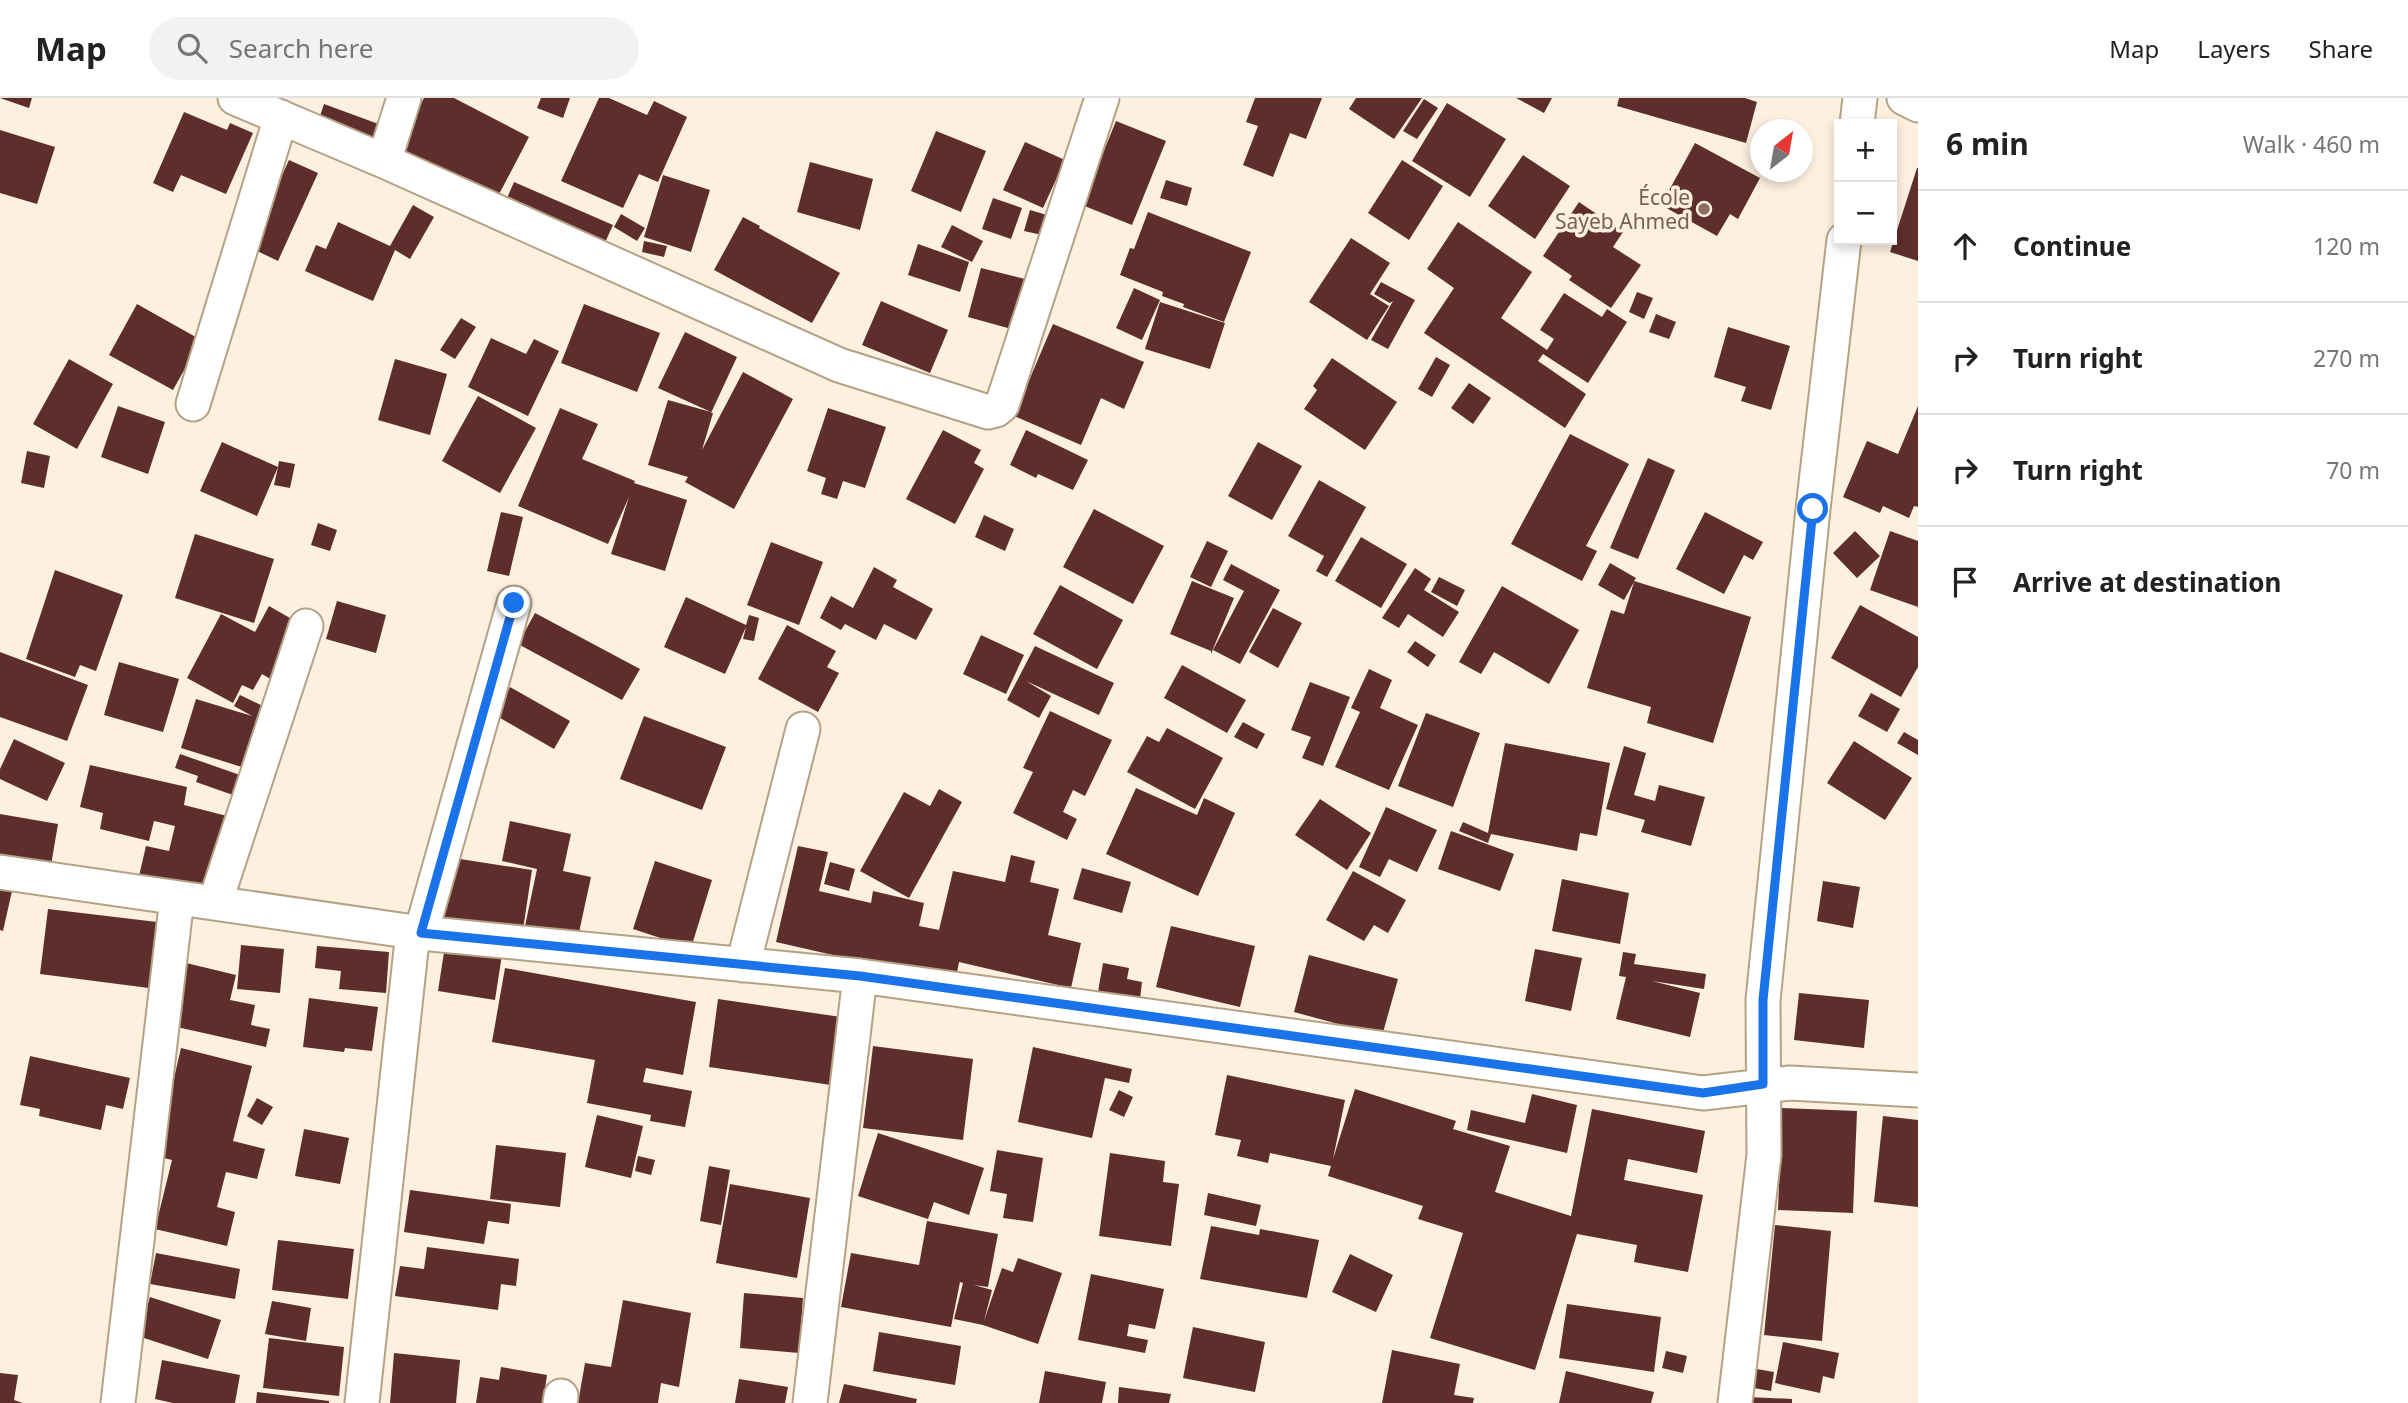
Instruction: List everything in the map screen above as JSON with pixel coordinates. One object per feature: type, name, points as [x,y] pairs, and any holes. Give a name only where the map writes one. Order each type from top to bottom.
[{"type":"street","points":[[236,98],[384,161],[839,365],[988,412],[1002,405],[1102,98]]},
{"type":"street","points":[[384,161],[404,98]]},
{"type":"street","points":[[1858,119],[1860,98]]},
{"type":"street","points":[[1904,98],[1918,105]]},
{"type":"street","points":[[193,404],[281,117]]},
{"type":"street","points":[[1735,1403],[1764,1155],[1763,1000],[1813,509],[1843,245]]},
{"type":"street","points":[[362,1403],[417,932],[514,603]]},
{"type":"street","points":[[215,903],[306,626]]},
{"type":"street","points":[[743,964],[803,729]]},
{"type":"street","points":[[0,872],[417,932],[860,976],[1703,1093],[1790,1083],[1918,1090]]},
{"type":"street","points":[[118,1403],[177,898]]},
{"type":"street","points":[[810,1403],[860,976]]},
{"type":"building","points":[[0,98],[32,98],[29,108]]},
{"type":"building","points":[[424,98],[454,98],[529,137],[495,202],[396,151]]},
{"type":"building","points":[[541,98],[570,98],[563,118],[537,108]]},
{"type":"building","points":[[599,98],[609,98],[647,115],[654,101],[687,117],[658,182],[639,174],[623,208],[561,181]]},
{"type":"building","points":[[1255,98],[1322,98],[1306,139],[1290,133],[1273,177],[1243,165],[1258,126],[1246,122]]},
{"type":"building","points":[[1356,98],[1422,98],[1394,139],[1349,109]]},
{"type":"building","points":[[1516,98],[1552,98],[1544,113]]},
{"type":"building","points":[[1619,98],[1745,98],[1757,102],[1752,119],[1750,119],[1746,143],[1617,106]]},
{"type":"building","points":[[1424,99],[1438,108],[1417,139],[1403,131]]},
{"type":"building","points":[[1447,103],[1506,139],[1470,197],[1412,161]]},
{"type":"building","points":[[324,104],[384,126],[377,143],[318,122]]},
{"type":"building","points":[[184,112],[227,130],[230,123],[253,133],[226,194],[181,175],[173,192],[153,183]]},
{"type":"building","points":[[1116,121],[1166,141],[1132,225],[1082,205]]},
{"type":"building","points":[[0,130],[55,147],[37,204],[0,193]]},
{"type":"building","points":[[936,131],[986,151],[961,212],[911,191]]},
{"type":"building","points":[[1025,142],[1065,160],[1043,208],[1003,190]]},
{"type":"building","points":[[1695,143],[1750,173],[1750,182],[1758,182],[1738,219],[1730,214],[1717,236],[1661,205]]},
{"type":"building","points":[[1523,155],[1570,186],[1535,239],[1488,206]]},
{"type":"building","points":[[289,160],[318,173],[278,261],[249,247]]},
{"type":"building","points":[[1402,160],[1443,186],[1409,240],[1368,213]]},
{"type":"building","points":[[810,162],[873,179],[860,230],[797,212]]},
{"type":"building","points":[[1918,168],[1918,261],[1890,252],[1892,245],[1897,245],[1897,230]]},
{"type":"building","points":[[663,175],[710,190],[691,252],[644,237]]},
{"type":"building","points":[[1166,180],[1192,188],[1187,206],[1160,198]]},
{"type":"building","points":[[514,182],[613,225],[603,247],[504,205]]},
{"type":"building","points":[[993,198],[1022,208],[1011,239],[982,229]]},
{"type":"building","points":[[1579,202],[1623,232],[1613,247],[1641,265],[1611,308],[1569,280],[1572,276],[1543,256]]},
{"type":"building","points":[[413,205],[434,217],[410,259],[395,250],[373,301],[305,271],[316,245],[326,249],[338,222],[390,246]]},
{"type":"building","points":[[1030,210],[1047,215],[1042,235],[1024,231]]},
{"type":"building","points":[[1148,212],[1251,252],[1224,322],[1183,307],[1184,304],[1162,296],[1163,292],[1120,275],[1130,248],[1134,249]]},
{"type":"building","points":[[621,214],[645,228],[637,241],[614,227]]},
{"type":"building","points":[[743,217],[840,273],[812,323],[714,270]]},
{"type":"building","points":[[1458,222],[1532,272],[1501,318],[1547,350],[1554,339],[1540,330],[1564,293],[1602,317],[1607,309],[1627,322],[1588,383],[1543,354],[1538,361],[1586,394],[1565,428],[1424,333],[1454,288],[1427,269]]},
{"type":"building","points":[[952,225],[983,241],[972,262],[941,247]]},
{"type":"building","points":[[1351,238],[1390,263],[1370,294],[1389,306],[1367,340],[1309,302]]},
{"type":"building","points":[[644,241],[667,246],[664,257],[642,252]]},
{"type":"building","points":[[918,244],[969,262],[960,292],[908,275]]},
{"type":"building","points":[[981,268],[1029,280],[1015,330],[968,317]]},
{"type":"building","points":[[1381,282],[1415,300],[1388,349],[1371,340],[1393,301],[1390,303],[1374,294]]},
{"type":"building","points":[[1134,288],[1160,300],[1142,340],[1116,328]]},
{"type":"building","points":[[1637,292],[1653,298],[1644,319],[1629,312]]},
{"type":"building","points":[[881,301],[948,330],[930,373],[862,345]]},
{"type":"building","points":[[1160,302],[1225,323],[1210,369],[1145,349]]},
{"type":"building","points":[[137,304],[201,340],[173,390],[109,355]]},
{"type":"building","points":[[584,304],[660,333],[637,392],[561,363]]},
{"type":"building","points":[[1656,314],[1676,322],[1669,339],[1649,332]]},
{"type":"building","points":[[461,318],[476,327],[455,359],[440,350]]},
{"type":"building","points":[[1053,324],[1144,362],[1124,409],[1101,398],[1081,445],[1014,416]]},
{"type":"building","points":[[1728,327],[1790,346],[1771,410],[1741,401],[1746,387],[1714,377]]},
{"type":"building","points":[[685,332],[737,357],[711,413],[702,450],[743,372],[793,399],[734,509],[685,482],[688,477],[648,465],[668,400],[711,412],[658,388]]},
{"type":"building","points":[[491,338],[526,354],[534,339],[559,351],[528,416],[468,387]]},
{"type":"building","points":[[1436,357],[1450,365],[1432,397],[1418,389]]},
{"type":"building","points":[[1332,358],[1397,402],[1365,450],[1304,409],[1317,390],[1313,386]]},
{"type":"building","points":[[69,359],[113,384],[77,449],[33,424]]},
{"type":"building","points":[[395,359],[447,374],[430,435],[378,420]]},
{"type":"building","points":[[1469,383],[1491,398],[1473,424],[1451,408]]},
{"type":"building","points":[[478,396],[536,428],[500,493],[442,461]]},
{"type":"building","points":[[118,406],[165,422],[148,474],[101,457]]},
{"type":"building","points":[[1918,406],[1918,507],[1914,506],[1909,518],[1883,506],[1880,513],[1843,497],[1867,441],[1898,454]]},
{"type":"building","points":[[560,408],[598,424],[582,459],[635,481],[634,483],[687,500],[665,571],[611,554],[629,497],[608,544],[518,506]]},
{"type":"building","points":[[828,408],[886,427],[865,488],[843,481],[837,499],[821,494],[826,478],[807,471]]},
{"type":"building","points":[[943,430],[981,450],[974,463],[984,469],[955,524],[906,499]]},
{"type":"building","points":[[1026,430],[1088,460],[1073,490],[1038,474],[1036,478],[1010,465]]},
{"type":"building","points":[[1570,434],[1629,464],[1586,546],[1597,551],[1582,581],[1511,544]]},
{"type":"building","points":[[222,442],[278,467],[257,516],[200,491]]},
{"type":"building","points":[[1258,442],[1302,466],[1272,520],[1228,496]]},
{"type":"building","points":[[27,451],[50,456],[44,488],[21,483]]},
{"type":"building","points":[[1648,458],[1675,470],[1638,559],[1610,548]]},
{"type":"building","points":[[279,461],[295,464],[290,488],[274,485]]},
{"type":"building","points":[[1319,480],[1366,507],[1327,577],[1316,571],[1324,556],[1288,536]]},
{"type":"building","points":[[1094,509],[1164,546],[1133,604],[1063,567]]},
{"type":"building","points":[[501,512],[523,517],[509,576],[487,571]]},
{"type":"building","points":[[1705,512],[1763,542],[1753,560],[1744,555],[1724,594],[1676,569]]},
{"type":"building","points":[[984,515],[1014,529],[1005,551],[975,537]]},
{"type":"building","points":[[318,523],[337,530],[330,551],[311,545]]},
{"type":"building","points":[[1855,531],[1880,556],[1857,578],[1833,553]]},
{"type":"building","points":[[1890,531],[1918,541],[1918,607],[1870,590]]},
{"type":"building","points":[[195,534],[274,559],[254,623],[175,598]]},
{"type":"building","points":[[1361,537],[1407,564],[1381,608],[1335,581]]},
{"type":"building","points":[[1207,541],[1228,551],[1211,587],[1190,577]]},
{"type":"building","points":[[771,542],[823,562],[799,625],[747,605]]},
{"type":"building","points":[[1610,563],[1636,578],[1634,581],[1751,617],[1713,743],[1647,723],[1651,707],[1587,688],[1611,610],[1624,614],[1634,582],[1624,600],[1598,585]]},
{"type":"building","points":[[1231,564],[1280,590],[1240,664],[1213,650],[1244,591],[1223,580]]},
{"type":"building","points":[[874,567],[897,580],[893,587],[933,609],[916,640],[884,624],[876,640],[845,624],[841,630],[820,618],[831,596],[853,608]]},
{"type":"building","points":[[1415,568],[1431,579],[1424,590],[1459,612],[1443,637],[1408,614],[1399,628],[1382,618]]},
{"type":"building","points":[[55,570],[123,595],[96,671],[80,665],[75,677],[26,659]]},
{"type":"building","points":[[1439,577],[1465,590],[1457,606],[1431,592]]},
{"type":"building","points":[[1192,581],[1234,598],[1211,654],[1211,651],[1170,634]]},
{"type":"building","points":[[1060,585],[1123,620],[1097,669],[1033,634]]},
{"type":"building","points":[[1502,586],[1579,630],[1549,684],[1494,652],[1481,674],[1459,662]]},
{"type":"building","points":[[686,597],[746,625],[749,615],[759,618],[754,641],[743,639],[746,627],[725,674],[664,647]]},
{"type":"building","points":[[337,601],[386,615],[376,653],[326,639]]},
{"type":"building","points":[[1860,605],[1918,637],[1918,667],[1901,697],[1831,658]]},
{"type":"building","points":[[269,606],[304,626],[274,681],[262,674],[253,690],[242,685],[233,703],[187,678],[221,614],[255,632]]},
{"type":"building","points":[[1273,608],[1302,623],[1278,668],[1249,652]]},
{"type":"building","points":[[535,613],[640,669],[622,700],[518,644]]},
{"type":"building","points":[[787,625],[836,651],[827,667],[839,673],[818,712],[758,679]]},
{"type":"building","points":[[981,635],[1024,655],[1006,694],[963,674]]},
{"type":"building","points":[[1415,641],[1436,655],[1428,667],[1407,652]]},
{"type":"building","points":[[1035,646],[1114,683],[1099,715],[1026,681],[1051,696],[1039,718],[1007,700]]},
{"type":"building","points":[[0,652],[88,685],[67,741],[0,717]]},
{"type":"building","points":[[119,662],[179,679],[163,732],[104,715]]},
{"type":"building","points":[[1182,665],[1246,700],[1227,733],[1164,698]]},
{"type":"building","points":[[1369,669],[1392,680],[1380,708],[1418,725],[1389,790],[1335,767],[1360,712],[1351,708]]},
{"type":"building","points":[[1310,682],[1350,697],[1323,766],[1302,758],[1311,737],[1291,730]]},
{"type":"building","points":[[510,687],[570,721],[554,749],[495,715]]},
{"type":"building","points":[[1871,693],[1900,709],[1887,732],[1858,716]]},
{"type":"building","points":[[240,695],[263,706],[257,718],[260,718],[245,768],[181,748],[196,699],[252,716],[234,706]]},
{"type":"building","points":[[1050,711],[1112,740],[1085,796],[1073,790],[1063,812],[1077,819],[1067,840],[1013,813],[1033,772],[1023,768]]},
{"type":"building","points":[[1426,713],[1480,733],[1453,807],[1398,786]]},
{"type":"building","points":[[644,716],[726,747],[702,810],[620,779]]},
{"type":"building","points":[[1243,722],[1265,734],[1257,749],[1234,737]]},
{"type":"building","points":[[1167,728],[1223,758],[1195,809],[1127,772],[1147,736],[1159,742]]},
{"type":"building","points":[[1904,732],[1918,740],[1918,755],[1897,743]]},
{"type":"building","points":[[14,739],[65,763],[47,801],[0,779],[0,769]]},
{"type":"building","points":[[1854,741],[1912,778],[1885,820],[1827,783]]},
{"type":"building","points":[[1505,743],[1610,763],[1597,836],[1580,833],[1577,851],[1491,834],[1488,843],[1459,831],[1463,822],[1488,833]]},
{"type":"building","points":[[1624,746],[1646,753],[1634,795],[1655,801],[1659,785],[1705,797],[1691,846],[1641,832],[1645,820],[1606,809]]},
{"type":"building","points":[[180,754],[240,775],[233,795],[196,782],[198,776],[175,768]]},
{"type":"building","points":[[90,765],[187,787],[184,805],[227,816],[209,893],[139,876],[146,846],[169,851],[175,826],[154,821],[149,841],[100,829],[103,813],[80,807]]},
{"type":"building","points":[[1136,788],[1197,815],[1204,798],[1235,813],[1198,896],[1106,854]]},
{"type":"building","points":[[939,789],[962,802],[909,898],[860,871],[904,792],[930,806]]},
{"type":"building","points":[[1320,799],[1371,833],[1347,870],[1295,835]]},
{"type":"building","points":[[1386,807],[1437,830],[1417,872],[1389,859],[1380,877],[1359,867]]},
{"type":"building","points":[[0,814],[58,824],[49,877],[0,869]]},
{"type":"building","points":[[510,821],[571,834],[563,871],[591,877],[578,937],[525,926],[537,869],[502,861]]},
{"type":"building","points":[[1451,831],[1514,854],[1500,891],[1438,869]]},
{"type":"building","points":[[798,846],[828,852],[819,891],[871,903],[873,891],[924,903],[919,926],[939,930],[953,871],[1005,882],[1011,855],[1035,861],[1030,882],[1059,889],[1048,935],[1081,943],[1071,988],[959,962],[955,983],[776,942]]},
{"type":"building","points":[[447,857],[532,870],[522,936],[430,922]]},
{"type":"building","points":[[655,861],[712,880],[691,948],[633,929]]},
{"type":"building","points":[[830,862],[855,869],[849,891],[824,884]]},
{"type":"building","points":[[1082,868],[1131,882],[1122,913],[1073,899]]},
{"type":"building","points":[[1353,871],[1406,900],[1388,933],[1374,925],[1364,941],[1326,920]]},
{"type":"building","points":[[1562,879],[1629,893],[1620,944],[1552,931]]},
{"type":"building","points":[[1823,881],[1860,887],[1853,928],[1817,921]]},
{"type":"building","points":[[0,888],[12,891],[3,931],[0,930]]},
{"type":"building","points":[[48,909],[157,922],[149,988],[40,974]]},
{"type":"building","points":[[1171,926],[1255,946],[1240,1007],[1156,987]]},
{"type":"building","points":[[446,939],[503,948],[495,1000],[438,991]]},
{"type":"building","points":[[241,945],[284,949],[280,993],[237,989]]},
{"type":"building","points":[[317,946],[389,952],[386,993],[339,989],[341,971],[315,968]]},
{"type":"building","points":[[1535,949],[1582,958],[1571,1011],[1525,1001]]},
{"type":"building","points":[[1623,952],[1636,954],[1634,964],[1706,974],[1704,989],[1652,981],[1700,993],[1690,1037],[1616,1019],[1626,977],[1619,976]]},
{"type":"building","points":[[1309,955],[1398,979],[1382,1036],[1294,1012]]},
{"type":"building","points":[[182,962],[236,975],[230,1000],[255,1005],[251,1025],[270,1029],[266,1047],[168,1025]]},
{"type":"building","points":[[1103,963],[1129,968],[1127,979],[1142,982],[1140,999],[1098,992]]},
{"type":"building","points":[[505,968],[696,1002],[683,1075],[646,1068],[643,1082],[692,1091],[685,1127],[650,1121],[651,1115],[587,1103],[595,1060],[492,1042]]},
{"type":"building","points":[[1799,993],[1869,1000],[1864,1048],[1794,1040]]},
{"type":"building","points":[[309,998],[378,1007],[372,1051],[345,1048],[344,1052],[303,1047]]},
{"type":"building","points":[[718,999],[841,1017],[831,1085],[709,1067]]},
{"type":"building","points":[[873,1046],[973,1059],[963,1140],[863,1128]]},
{"type":"building","points":[[1033,1047],[1132,1069],[1129,1083],[1105,1078],[1092,1138],[1018,1122]]},
{"type":"building","points":[[181,1048],[252,1066],[233,1141],[265,1149],[257,1179],[226,1172],[217,1207],[235,1212],[227,1246],[155,1229],[172,1160],[156,1156]]},
{"type":"building","points":[[30,1056],[130,1078],[123,1109],[106,1105],[101,1130],[39,1116],[40,1109],[20,1105]]},
{"type":"building","points":[[1227,1075],[1345,1100],[1333,1159],[1355,1089],[1456,1121],[1453,1129],[1510,1146],[1495,1192],[1571,1216],[1592,1109],[1705,1131],[1697,1173],[1628,1159],[1624,1180],[1703,1195],[1688,1272],[1634,1262],[1637,1245],[1577,1234],[1535,1370],[1430,1338],[1463,1233],[1418,1219],[1423,1206],[1328,1176],[1331,1166],[1270,1153],[1268,1163],[1237,1156],[1241,1140],[1215,1135]]},
{"type":"building","points":[[1119,1090],[1133,1097],[1124,1117],[1109,1110]]},
{"type":"building","points":[[1532,1094],[1577,1105],[1567,1153],[1467,1130],[1471,1110],[1525,1123]]},
{"type":"building","points":[[257,1098],[273,1107],[262,1125],[247,1116]]},
{"type":"building","points":[[1782,1108],[1857,1111],[1853,1213],[1778,1210]]},
{"type":"building","points":[[597,1115],[643,1126],[631,1178],[585,1167]]},
{"type":"building","points":[[1883,1116],[1918,1120],[1918,1207],[1874,1202]]},
{"type":"building","points":[[304,1129],[349,1138],[340,1184],[295,1176]]},
{"type":"building","points":[[878,1133],[984,1168],[969,1215],[934,1202],[928,1219],[858,1196]]},
{"type":"building","points":[[496,1145],[566,1153],[560,1207],[490,1199]]},
{"type":"building","points":[[997,1150],[1043,1158],[1033,1222],[1003,1218],[1007,1194],[990,1191]]},
{"type":"building","points":[[1110,1153],[1165,1161],[1163,1182],[1179,1184],[1171,1246],[1099,1236]]},
{"type":"building","points":[[638,1156],[655,1160],[651,1175],[635,1171]]},
{"type":"building","points":[[709,1166],[730,1170],[721,1225],[700,1221]]},
{"type":"building","points":[[730,1184],[810,1198],[797,1278],[716,1263]]},
{"type":"building","points":[[410,1190],[511,1204],[509,1224],[488,1221],[484,1244],[404,1232]]},
{"type":"building","points":[[1208,1193],[1261,1205],[1256,1226],[1204,1215]]},
{"type":"building","points":[[927,1221],[998,1234],[988,1287],[974,1285],[992,1290],[984,1321],[1002,1268],[1013,1272],[1018,1258],[1062,1273],[1038,1344],[983,1325],[954,1319],[963,1283],[960,1282],[951,1327],[841,1307],[851,1253],[919,1265]]},
{"type":"building","points":[[1775,1225],[1831,1231],[1822,1341],[1764,1335]]},
{"type":"building","points":[[1211,1226],[1259,1235],[1260,1229],[1319,1240],[1307,1298],[1200,1279]]},
{"type":"building","points":[[278,1240],[354,1249],[348,1299],[272,1290]]},
{"type":"building","points":[[427,1247],[519,1259],[516,1286],[501,1284],[498,1310],[395,1296],[400,1266],[424,1269]]},
{"type":"building","points":[[156,1253],[240,1269],[235,1299],[150,1284]]},
{"type":"building","points":[[1350,1254],[1393,1275],[1376,1312],[1332,1292]]},
{"type":"building","points":[[1091,1274],[1164,1289],[1155,1329],[1129,1324],[1127,1336],[1148,1340],[1145,1353],[1078,1340]]},
{"type":"building","points":[[744,1293],[803,1298],[799,1353],[740,1348]]},
{"type":"building","points":[[150,1297],[221,1320],[208,1359],[138,1336]]},
{"type":"building","points":[[623,1300],[691,1313],[679,1387],[661,1383],[658,1403],[578,1403],[585,1363],[611,1367]]},
{"type":"building","points":[[272,1301],[311,1308],[306,1341],[265,1334]]},
{"type":"building","points":[[1567,1304],[1661,1317],[1654,1372],[1559,1358]]},
{"type":"building","points":[[1193,1327],[1265,1342],[1255,1392],[1183,1378]]},
{"type":"building","points":[[879,1332],[961,1346],[955,1385],[873,1371]]},
{"type":"building","points":[[269,1338],[344,1347],[339,1396],[263,1388]]},
{"type":"building","points":[[1783,1342],[1839,1353],[1834,1379],[1823,1376],[1820,1393],[1775,1383]]},
{"type":"building","points":[[1392,1350],[1460,1364],[1454,1395],[1474,1398],[1473,1403],[1382,1403]]},
{"type":"building","points":[[1666,1351],[1687,1356],[1683,1373],[1662,1368]]},
{"type":"building","points":[[394,1353],[460,1360],[456,1403],[390,1403]]},
{"type":"building","points":[[162,1360],[240,1375],[235,1403],[173,1403],[155,1399]]},
{"type":"building","points":[[501,1367],[547,1375],[543,1403],[476,1403],[480,1377],[499,1380]]},
{"type":"building","points":[[1745,1367],[1774,1372],[1771,1391],[1742,1386]]},
{"type":"building","points":[[1045,1371],[1106,1382],[1102,1403],[1039,1403]]},
{"type":"building","points":[[1566,1371],[1654,1392],[1651,1403],[1559,1403]]},
{"type":"building","points":[[0,1373],[18,1375],[14,1400],[23,1403],[0,1403]]},
{"type":"building","points":[[739,1379],[788,1387],[785,1403],[735,1403]]},
{"type":"building","points":[[844,1384],[917,1399],[916,1403],[839,1403]]},
{"type":"building","points":[[1119,1387],[1171,1394],[1169,1403],[1118,1403]]},
{"type":"building","points":[[257,1392],[329,1401],[329,1403],[256,1403]]},
{"type":"building","points":[[1748,1397],[1792,1399],[1792,1403],[1747,1403]]},
{"type":"place","name":"École Sayeb Ahmed","points":[[1704,209]]},
{"type":"route","points":[[514,603],[421,933],[860,976],[1703,1093],[1763,1084],[1763,1000],[1813,509]]}]
